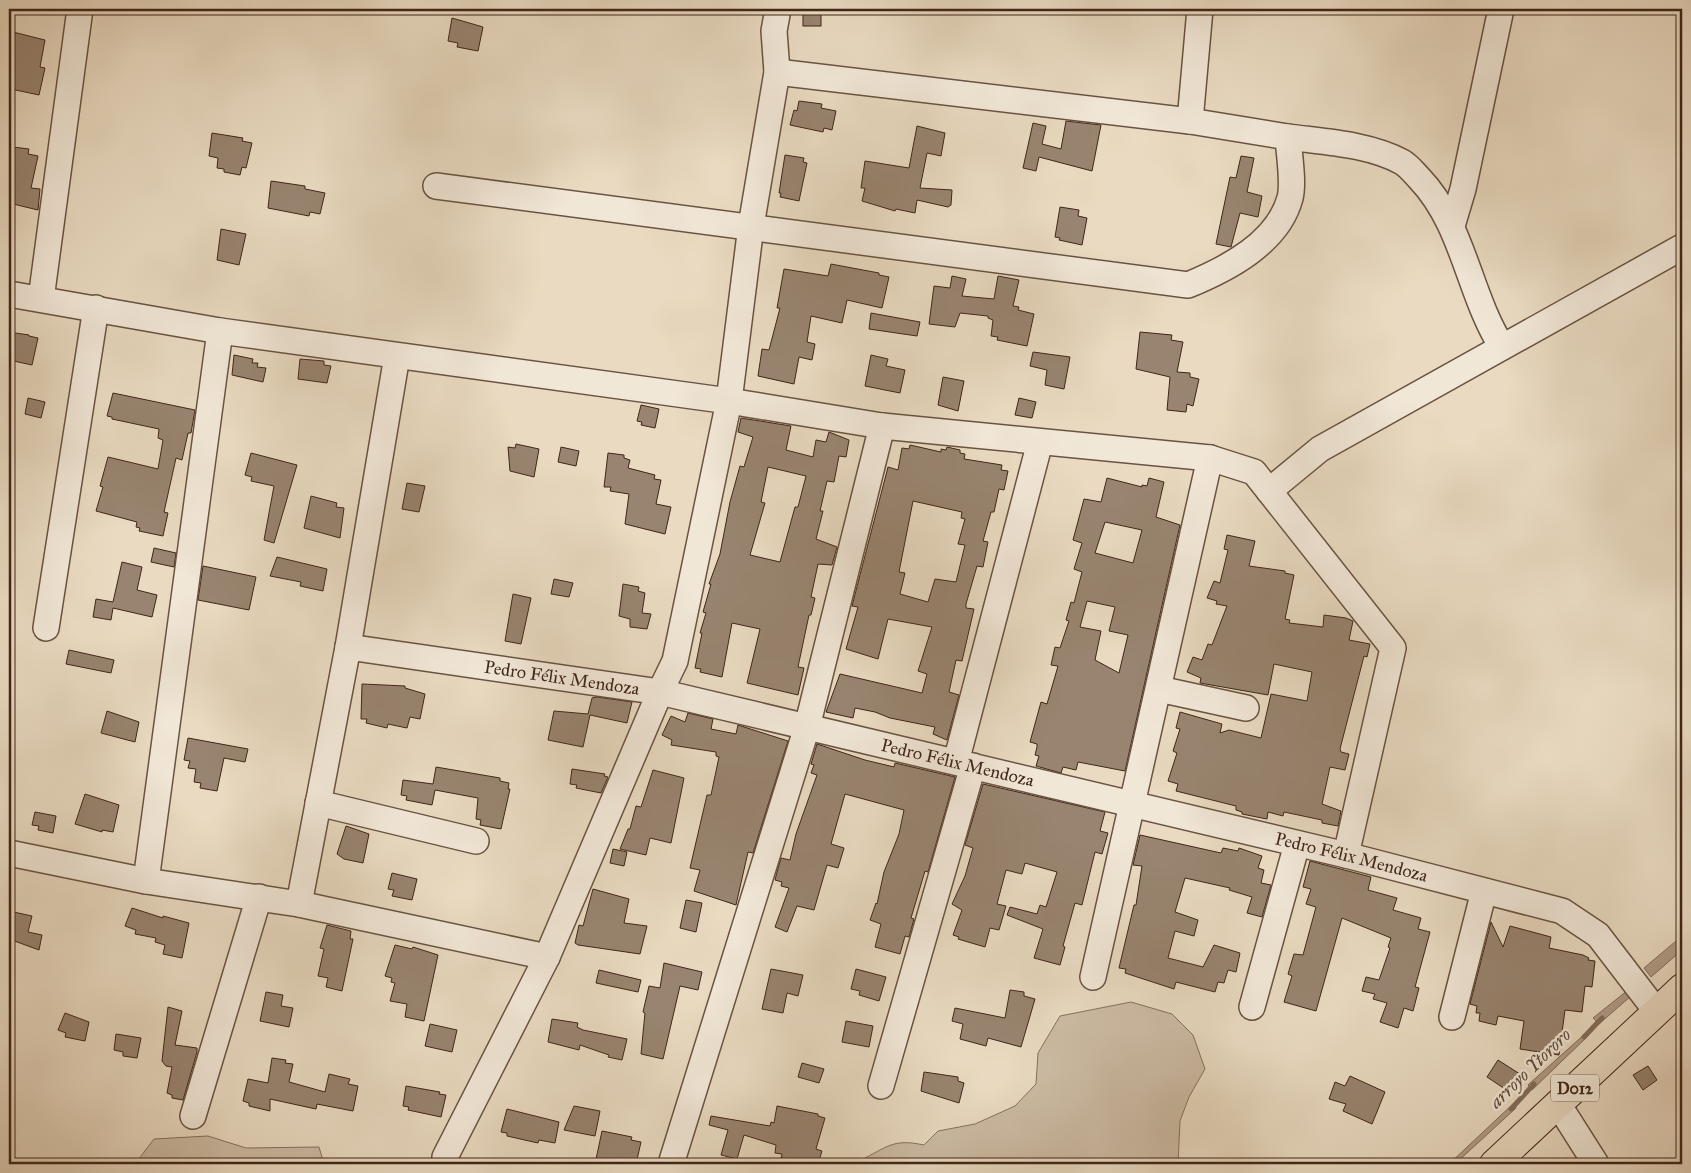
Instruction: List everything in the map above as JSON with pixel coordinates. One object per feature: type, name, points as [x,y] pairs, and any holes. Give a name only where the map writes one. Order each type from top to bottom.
[{"type":"main road","name":"D012","points":[[1494,1164],[1682,988]]},
{"type":"street","points":[[41,299],[80,9]]},
{"type":"street","points":[[445,1157],[547,957],[675,661],[730,401],[751,226],[777,72],[774,31],[778,9]]},
{"type":"street","points":[[1190,121],[1200,9]]},
{"type":"street","points":[[1452,226],[1463,189],[1501,9]]},
{"type":"street","points":[[777,72],[1190,121],[1348,146],[1385,154],[1404,163],[1429,189],[1452,226],[1486,316],[1502,347]]},
{"type":"street","points":[[436,186],[1188,284],[1214,274],[1260,244],[1280,222],[1290,197],[1288,137]]},
{"type":"street","points":[[1269,491],[1320,449],[1682,247]]},
{"type":"street","points":[[9,294],[220,331],[730,401],[882,426],[1210,458],[1254,472],[1393,648],[1346,855]]},
{"type":"street","points":[[46,628],[96,308]]},
{"type":"street","points":[[146,881],[220,331]]},
{"type":"street","points":[[299,904],[348,647],[397,356]]},
{"type":"street","points":[[671,1164],[807,727],[882,426]]},
{"type":"street","points":[[881,1086],[965,764],[1040,442]]},
{"type":"street","points":[[1094,977],[1210,458]]},
{"type":"street","name":"Pedro Félix Mendoza","points":[[348,647],[660,692],[1346,855],[1562,911],[1598,935],[1657,1012]]},
{"type":"street","points":[[1159,689],[1246,708]]},
{"type":"street","points":[[318,803],[476,841]]},
{"type":"street","points":[[1252,1007],[1298,844]]},
{"type":"street","points":[[9,853],[146,881],[299,904],[547,957]]},
{"type":"street","points":[[1452,1018],[1484,891]]},
{"type":"street","points":[[193,1116],[259,897]]},
{"type":"street","points":[[1558,1104],[1596,1164]]},
{"type":"shaded area","points":[[1682,936],[1682,950],[1651,977],[1644,968]]},
{"type":"shaded area","points":[[1628,990],[1631,996],[1599,1024],[1593,1018]]},
{"type":"shaded area","points":[[1131,1002],[1172,1014],[1193,1035],[1205,1069],[1189,1097],[1180,1121],[1178,1164],[865,1164],[865,1158],[893,1144],[914,1143],[924,1145],[938,1131],[975,1124],[1015,1106],[1036,1084],[1038,1053],[1060,1016]]},
{"type":"shaded area","points":[[1587,1032],[1589,1035],[1532,1090],[1528,1085]]},
{"type":"shaded area","points":[[1514,1103],[1516,1108],[1455,1164],[1449,1164]]},
{"type":"shaded area","points":[[208,1136],[246,1148],[319,1147],[324,1164],[135,1164],[154,1139]]},
{"type":"building","points":[[803,9],[821,9],[821,26],[803,26]]},
{"type":"building","points":[[452,18],[483,27],[478,51],[457,47],[458,43],[448,41]]},
{"type":"building","points":[[9,31],[45,40],[40,67],[45,68],[39,95],[11,89],[12,86],[9,86],[14,47],[9,46]]},
{"type":"building","points":[[799,101],[822,104],[821,108],[836,111],[832,130],[824,128],[823,132],[790,125],[794,110],[797,111]]},
{"type":"building","points":[[1066,121],[1101,125],[1092,171],[1039,157],[1036,171],[1023,168],[1033,123],[1046,126],[1042,144],[1061,149]]},
{"type":"building","points":[[917,126],[945,133],[941,156],[927,153],[920,188],[952,190],[951,205],[948,207],[917,200],[915,213],[896,209],[895,211],[862,201],[865,188],[861,188],[865,161],[909,168]]},
{"type":"building","points":[[212,133],[243,138],[242,141],[252,143],[246,168],[242,167],[240,175],[224,172],[224,169],[217,168],[218,158],[209,156]]},
{"type":"building","points":[[9,148],[29,149],[28,154],[38,156],[31,188],[40,189],[38,210],[9,203]]},
{"type":"building","points":[[785,155],[804,158],[803,162],[807,163],[799,201],[780,197]]},
{"type":"building","points":[[1241,156],[1254,158],[1247,192],[1262,196],[1258,217],[1240,213],[1231,247],[1216,244],[1230,177],[1236,178]]},
{"type":"building","points":[[271,181],[305,186],[305,189],[325,193],[320,214],[310,212],[309,216],[268,208]]},
{"type":"building","points":[[1060,207],[1079,210],[1078,216],[1087,218],[1082,245],[1059,240],[1060,238],[1055,237]]},
{"type":"building","points":[[221,229],[246,234],[239,265],[217,260]]},
{"type":"building","points":[[831,264],[879,273],[879,275],[889,277],[882,308],[847,300],[842,323],[811,316],[807,342],[815,344],[812,360],[799,357],[794,384],[758,376],[762,349],[769,350],[780,308],[777,308],[784,269],[828,276]]},
{"type":"building","points":[[952,276],[966,279],[962,296],[994,299],[998,276],[1019,280],[1013,306],[1019,307],[1018,310],[1034,314],[1027,346],[997,340],[998,337],[991,336],[993,320],[988,318],[988,316],[960,313],[955,327],[929,324],[934,286],[950,288]]},
{"type":"building","points":[[871,313],[920,322],[917,336],[869,329]]},
{"type":"building","points":[[9,332],[38,338],[32,365],[9,360]]},
{"type":"building","points":[[1140,332],[1172,335],[1171,340],[1183,342],[1177,372],[1190,373],[1190,377],[1199,379],[1193,406],[1187,404],[1186,412],[1167,410],[1170,377],[1136,369]]},
{"type":"building","points":[[1033,352],[1070,357],[1064,389],[1045,385],[1047,370],[1030,366]]},
{"type":"building","points":[[234,355],[253,359],[252,363],[258,363],[257,367],[266,368],[263,382],[232,375]]},
{"type":"building","points":[[871,355],[888,359],[886,366],[905,370],[900,393],[865,386]]},
{"type":"building","points":[[300,359],[324,361],[324,365],[331,366],[327,383],[298,379]]},
{"type":"building","points":[[943,377],[964,381],[958,411],[938,405]]},
{"type":"building","points":[[113,393],[195,410],[191,433],[188,433],[182,460],[176,458],[164,512],[168,513],[163,536],[139,531],[140,528],[136,527],[137,522],[96,511],[103,487],[100,486],[108,457],[158,469],[163,440],[158,438],[159,429],[112,419],[112,417],[107,416]]},
{"type":"building","points":[[28,398],[45,402],[41,418],[25,414]]},
{"type":"building","points":[[1019,398],[1036,402],[1032,418],[1015,415]]},
{"type":"building","points":[[641,405],[659,409],[655,428],[641,425],[642,422],[637,421]]},
{"type":"building","points":[[741,418],[791,426],[786,450],[813,457],[816,440],[826,442],[829,432],[849,440],[846,457],[839,456],[834,482],[827,481],[820,511],[823,511],[816,539],[837,547],[832,565],[818,564],[811,597],[815,598],[811,615],[809,615],[798,667],[804,668],[798,695],[747,683],[760,629],[732,623],[722,677],[700,672],[701,669],[695,668],[702,633],[700,633],[706,613],[703,612],[711,584],[709,584],[720,554],[730,502],[740,466],[744,467],[753,437],[738,432]],"holes":[[[768,467],[806,476],[798,507],[795,507],[780,562],[750,555],[765,503],[761,502]]]},
{"type":"building","points":[[516,444],[539,449],[534,477],[510,471],[508,447],[515,448]]},
{"type":"building","points":[[910,445],[941,452],[941,449],[946,450],[947,447],[960,450],[960,453],[965,454],[964,459],[1002,465],[1001,470],[1008,471],[1004,490],[999,489],[994,512],[991,512],[983,541],[988,542],[983,567],[977,566],[966,604],[966,608],[974,609],[962,661],[956,660],[949,692],[959,695],[947,740],[933,734],[935,727],[890,718],[875,712],[855,708],[853,718],[826,712],[840,674],[922,693],[927,674],[918,671],[932,627],[888,619],[878,659],[846,649],[858,607],[852,606],[888,467],[898,470],[902,448],[909,449]],"holes":[[[913,501],[962,512],[961,518],[965,519],[958,544],[965,545],[956,582],[935,579],[928,602],[900,594],[905,573],[899,572]]]},
{"type":"building","points":[[561,447],[579,451],[576,466],[558,462]]},
{"type":"building","points":[[251,453],[297,465],[274,543],[264,540],[274,486],[251,481],[252,477],[245,475]]},
{"type":"building","points":[[608,453],[624,455],[624,458],[630,460],[628,468],[655,475],[654,479],[661,480],[656,504],[671,507],[665,534],[625,524],[629,494],[610,491],[611,487],[604,487]]},
{"type":"building","points":[[1107,478],[1142,487],[1142,485],[1147,486],[1149,478],[1164,482],[1156,517],[1180,525],[1125,771],[1078,762],[1076,770],[1063,767],[1061,773],[1036,766],[1039,756],[1035,755],[1037,744],[1030,742],[1041,702],[1047,704],[1058,666],[1051,665],[1055,647],[1060,648],[1069,621],[1066,620],[1071,602],[1074,603],[1082,572],[1074,569],[1082,543],[1073,540],[1084,499],[1101,502]],"holes":[[[1105,522],[1142,530],[1133,563],[1095,553]],[[1087,601],[1115,607],[1109,631],[1128,635],[1119,673],[1095,660],[1101,631],[1080,627]]]},
{"type":"building","points":[[407,483],[425,486],[419,512],[402,509]]},
{"type":"building","points":[[311,496],[337,503],[336,507],[344,508],[340,538],[304,528]]},
{"type":"building","points":[[1227,535],[1255,541],[1249,566],[1285,571],[1285,573],[1294,575],[1285,619],[1290,620],[1289,623],[1323,627],[1324,615],[1346,618],[1353,621],[1349,640],[1370,644],[1367,657],[1364,656],[1340,749],[1341,752],[1349,754],[1345,770],[1330,767],[1322,804],[1341,811],[1338,826],[1322,823],[1322,820],[1284,812],[1283,816],[1268,812],[1267,819],[1242,814],[1242,812],[1236,810],[1236,806],[1176,791],[1178,784],[1168,781],[1177,753],[1173,751],[1180,729],[1176,728],[1180,712],[1222,724],[1220,733],[1229,730],[1261,738],[1271,694],[1307,701],[1312,672],[1274,664],[1268,695],[1200,683],[1201,678],[1187,672],[1193,657],[1202,660],[1208,644],[1212,645],[1227,606],[1216,604],[1217,601],[1207,598],[1214,581],[1220,583],[1228,550],[1224,549]]},
{"type":"building","points":[[154,548],[176,553],[174,567],[151,562]]},
{"type":"building","points":[[277,557],[327,569],[323,591],[300,586],[301,582],[270,576]]},
{"type":"building","points":[[122,562],[142,567],[137,590],[157,595],[152,617],[113,608],[111,620],[93,617],[96,599],[113,602]]},
{"type":"building","points":[[203,566],[256,577],[249,610],[198,600]]},
{"type":"building","points":[[554,579],[573,583],[569,597],[551,594]]},
{"type":"building","points":[[623,584],[639,587],[638,591],[645,593],[642,613],[651,614],[647,629],[630,627],[630,619],[619,616]]},
{"type":"building","points":[[513,594],[531,598],[521,644],[505,641]]},
{"type":"building","points":[[69,650],[114,660],[111,673],[66,664]]},
{"type":"building","points":[[362,684],[405,686],[405,688],[425,694],[420,719],[410,717],[407,728],[388,724],[387,728],[366,723],[367,719],[361,719]]},
{"type":"building","points":[[592,698],[632,702],[627,723],[590,715],[583,747],[548,740],[554,711],[588,714]]},
{"type":"building","points":[[107,711],[139,722],[135,742],[101,733]]},
{"type":"building","points":[[688,713],[713,719],[711,729],[736,734],[738,725],[788,741],[753,853],[748,852],[736,905],[694,891],[700,870],[690,868],[707,795],[711,795],[719,757],[716,756],[716,752],[671,745],[672,740],[662,735],[671,716],[685,722]]},
{"type":"building","points":[[188,738],[248,749],[245,762],[224,758],[217,791],[200,788],[201,783],[194,782],[196,769],[188,768],[190,761],[184,760]]},
{"type":"building","points":[[817,744],[865,760],[894,767],[895,763],[955,777],[928,872],[925,871],[911,918],[914,919],[909,937],[905,936],[900,954],[875,947],[881,924],[870,920],[877,904],[884,872],[899,834],[904,810],[845,794],[831,844],[844,848],[838,868],[827,865],[814,910],[797,906],[787,932],[775,927],[789,888],[781,886],[782,882],[775,880],[781,858],[790,860],[796,834],[817,775],[811,773],[814,765],[811,764]]},
{"type":"building","points":[[436,767],[500,778],[500,781],[509,783],[508,789],[510,789],[501,829],[480,825],[481,820],[476,819],[478,798],[435,790],[432,805],[406,800],[407,796],[401,795],[403,780],[433,784]]},
{"type":"building","points":[[572,769],[605,774],[604,776],[608,777],[601,793],[576,788],[577,785],[570,784]]},
{"type":"building","points":[[653,770],[684,778],[671,843],[650,838],[646,855],[620,849],[628,829],[630,829],[636,806],[641,807]]},
{"type":"building","points":[[983,784],[1105,812],[1100,831],[1108,833],[1102,854],[1095,852],[1082,905],[1075,903],[1063,946],[1065,947],[1060,965],[1034,958],[1043,929],[1007,915],[1010,907],[1037,914],[1040,905],[1046,907],[1057,872],[1025,863],[1022,874],[1006,870],[997,904],[1006,906],[999,930],[990,928],[985,947],[958,939],[959,937],[953,935],[962,910],[952,904],[965,876],[973,848],[965,845]]},
{"type":"building","points":[[85,794],[119,805],[113,832],[102,830],[102,832],[75,824]]},
{"type":"building","points":[[35,812],[56,816],[53,833],[38,830],[39,826],[32,825]]},
{"type":"building","points":[[346,826],[369,834],[363,863],[344,859],[337,854]]},
{"type":"building","points":[[1140,835],[1221,853],[1223,848],[1238,851],[1239,848],[1262,856],[1258,868],[1264,870],[1261,883],[1271,885],[1262,917],[1247,913],[1252,897],[1229,890],[1230,888],[1185,878],[1175,912],[1198,920],[1194,936],[1175,931],[1168,958],[1203,967],[1214,945],[1240,953],[1236,972],[1228,970],[1224,983],[1218,982],[1215,992],[1176,982],[1174,989],[1125,973],[1126,969],[1119,968],[1134,905],[1136,905],[1142,866],[1133,865]]},
{"type":"building","points":[[613,849],[627,852],[624,866],[610,863]]},
{"type":"building","points":[[1310,861],[1371,877],[1368,890],[1397,898],[1393,910],[1421,918],[1418,929],[1430,932],[1415,987],[1419,988],[1413,1011],[1404,1008],[1398,1028],[1380,1022],[1387,1003],[1373,999],[1375,994],[1362,991],[1366,977],[1379,980],[1390,948],[1388,947],[1391,938],[1342,918],[1316,1011],[1284,1002],[1292,976],[1288,974],[1294,954],[1303,955],[1316,907],[1306,904],[1311,889],[1303,887]]},
{"type":"building","points":[[392,873],[417,879],[412,900],[392,896],[394,890],[388,889]]},
{"type":"building","points":[[593,889],[629,899],[624,923],[647,926],[640,954],[575,943],[579,925],[583,926]]},
{"type":"building","points":[[686,900],[702,903],[696,932],[680,928]]},
{"type":"building","points":[[132,908],[163,918],[163,916],[189,923],[182,958],[163,954],[165,945],[155,942],[156,938],[135,934],[136,930],[125,926]]},
{"type":"building","points":[[9,911],[32,916],[28,932],[42,935],[39,950],[9,939]]},
{"type":"building","points":[[1491,922],[1503,947],[1510,926],[1551,937],[1549,948],[1583,955],[1589,958],[1588,960],[1595,961],[1592,987],[1585,986],[1582,1012],[1565,1010],[1559,1055],[1520,1049],[1524,1021],[1498,1016],[1496,1025],[1479,1021],[1480,1013],[1476,1013],[1477,1006],[1470,1004]]},
{"type":"building","points":[[327,925],[351,931],[350,939],[353,939],[342,991],[326,987],[328,978],[318,976],[324,949],[320,948]]},
{"type":"building","points":[[395,945],[412,949],[413,947],[438,955],[424,1021],[405,1017],[407,1004],[390,1001],[395,983],[391,982],[392,978],[385,976]]},
{"type":"building","points":[[664,963],[702,972],[698,990],[680,986],[663,1059],[641,1054],[645,1013],[643,1012],[649,986],[660,988]]},
{"type":"building","points":[[771,969],[803,975],[798,996],[787,993],[783,1013],[762,1009]]},
{"type":"building","points":[[856,969],[886,977],[879,1001],[859,995],[860,991],[851,989]]},
{"type":"building","points":[[599,970],[641,980],[638,992],[596,983]]},
{"type":"building","points":[[1010,990],[1024,992],[1024,996],[1035,999],[1021,1047],[988,1038],[986,1046],[960,1039],[963,1024],[952,1021],[955,1008],[1005,1018]]},
{"type":"building","points":[[266,992],[283,995],[281,1006],[293,1008],[289,1027],[260,1021]]},
{"type":"building","points":[[168,1007],[182,1011],[175,1045],[197,1048],[183,1100],[172,1098],[172,1095],[167,1093],[172,1067],[166,1066],[162,1061]]},
{"type":"building","points":[[65,1013],[89,1022],[85,1041],[65,1037],[66,1033],[58,1030]]},
{"type":"building","points":[[552,1019],[578,1023],[577,1027],[583,1030],[627,1039],[622,1060],[608,1057],[609,1055],[580,1045],[579,1050],[548,1042]]},
{"type":"building","points":[[846,1021],[873,1026],[869,1047],[842,1042]]},
{"type":"building","points":[[430,1024],[457,1030],[452,1052],[425,1046]]},
{"type":"building","points":[[116,1034],[141,1038],[137,1058],[123,1056],[123,1052],[114,1050]]},
{"type":"building","points":[[272,1058],[286,1060],[285,1063],[293,1064],[289,1082],[325,1092],[329,1074],[350,1079],[348,1084],[358,1086],[353,1111],[317,1104],[316,1109],[270,1099],[270,1111],[249,1106],[249,1103],[243,1101],[248,1079],[268,1083]]},
{"type":"building","points":[[1498,1060],[1523,1076],[1511,1093],[1487,1077]]},
{"type":"building","points":[[802,1063],[824,1069],[819,1083],[798,1077]]},
{"type":"building","points":[[1648,1066],[1657,1080],[1643,1090],[1633,1075]]},
{"type":"building","points":[[924,1072],[958,1077],[958,1081],[964,1083],[959,1103],[921,1091]]},
{"type":"building","points":[[1350,1076],[1385,1092],[1372,1124],[1343,1111],[1346,1104],[1329,1099],[1335,1082],[1345,1086]]},
{"type":"building","points":[[406,1086],[440,1092],[439,1094],[446,1095],[441,1117],[408,1110],[409,1107],[403,1106]]},
{"type":"building","points":[[574,1106],[600,1111],[595,1136],[564,1130]]},
{"type":"building","points":[[777,1106],[818,1114],[818,1116],[825,1118],[816,1149],[822,1151],[818,1164],[804,1164],[781,1158],[782,1154],[775,1153],[776,1145],[744,1135],[737,1159],[721,1155],[728,1130],[709,1125],[711,1116],[770,1126],[771,1122],[774,1123]]},
{"type":"building","points":[[507,1109],[559,1122],[555,1143],[539,1140],[538,1143],[507,1136],[507,1133],[501,1132]]},
{"type":"building","points":[[602,1131],[632,1137],[631,1140],[641,1142],[636,1164],[595,1164]]},
{"type":"waterway","name":"arroyo Ytororo","points":[[1584,1037],[1602,1018]]},
{"type":"waterway","name":"arroyo Ytororo","points":[[1511,1109],[1534,1084]]}]
